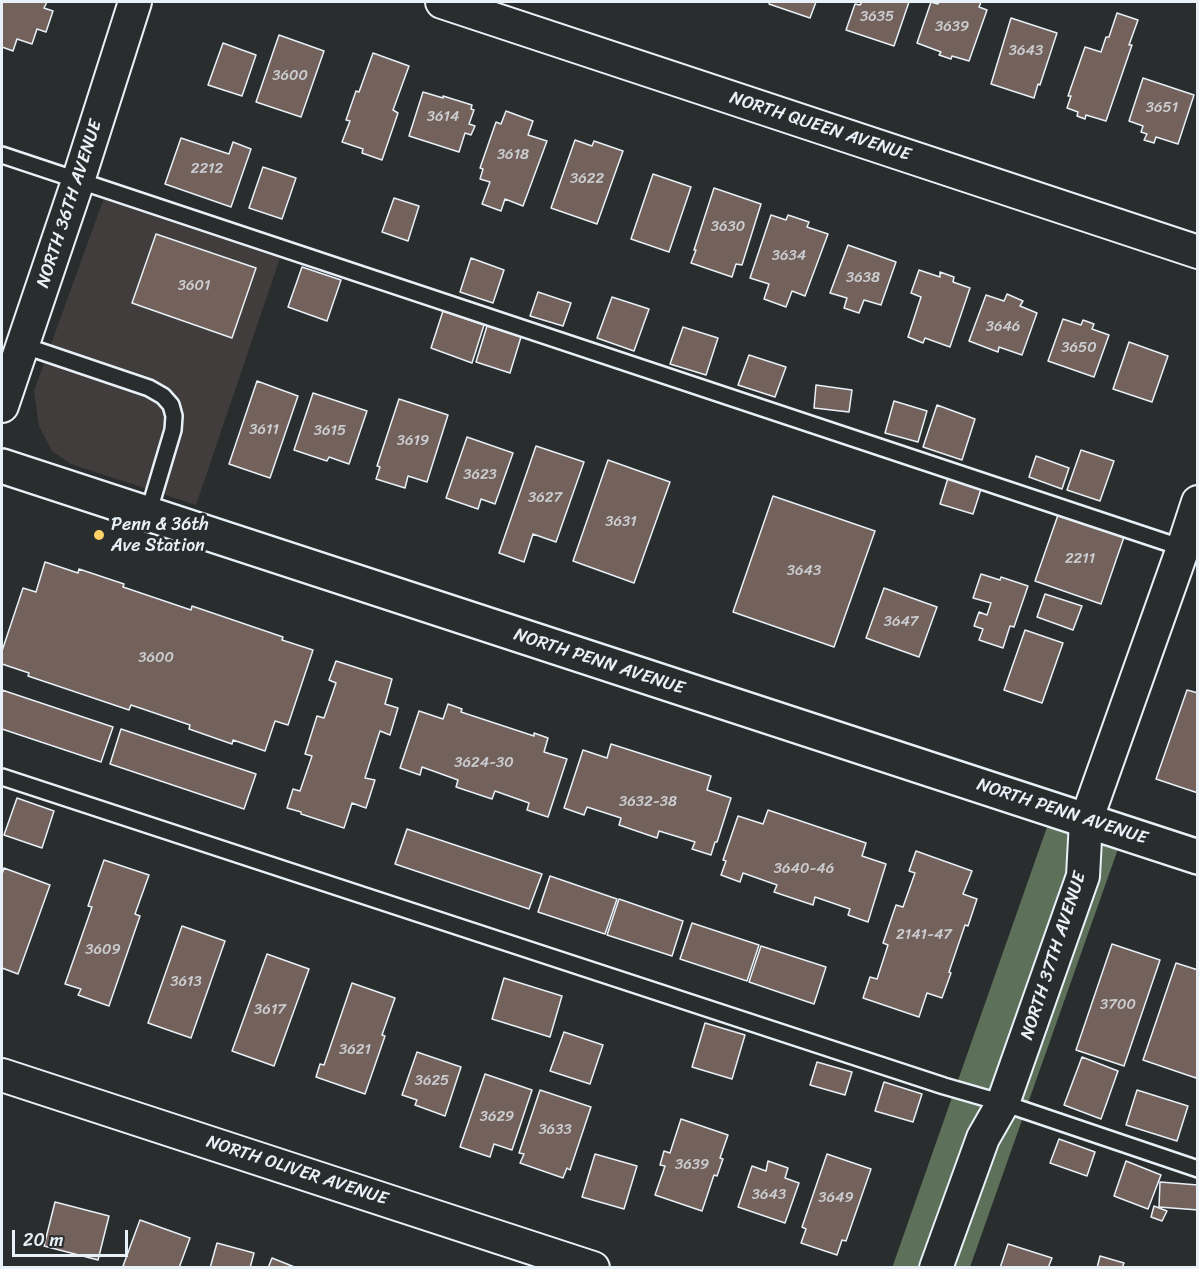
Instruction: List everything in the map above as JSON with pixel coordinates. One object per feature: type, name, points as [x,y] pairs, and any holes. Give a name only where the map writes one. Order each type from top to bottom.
[{"type":"main road","name":"NORTH PENN AVENUE","points":[[2,466],[1197,857]]},
{"type":"street","name":"NORTH 36TH AVENUE","points":[[2,406],[78,181],[135,2]]},
{"type":"street","name":"NORTH QUEEN AVENUE","points":[[442,2],[1197,252]]},
{"type":"street","name":"NORTH 37TH AVENUE","points":[[936,1268],[983,1138],[1003,1103],[1083,876],[1086,821],[1190,551],[1197,502]]},
{"type":"street","name":"NORTH OLIVER AVENUE","points":[[2,1075],[593,1268]]},
{"type":"lane","points":[[2,155],[1190,551]]},
{"type":"lane","points":[[22,345],[149,388],[163,396],[171,405],[174,416],[173,430],[148,514]]},
{"type":"lane","points":[[2,777],[944,1086],[1003,1103],[1197,1169]]},
{"type":"shaded area","points":[[104,198],[280,258],[196,505],[71,464],[52,451],[39,426],[34,391]]},
{"type":"green space","points":[[1053,810],[1124,832],[970,1267],[892,1268]]},
{"type":"building","points":[[2,2],[47,2],[44,8],[53,11],[46,32],[37,29],[32,44],[17,39],[13,51],[2,47]]},
{"type":"building","points":[[770,2],[816,2],[810,18],[769,4]]},
{"type":"building","points":[[862,2],[909,2],[894,46],[846,30],[855,4],[860,5]]},
{"type":"building","points":[[931,2],[938,4],[939,2],[981,2],[979,7],[987,10],[969,61],[939,55],[941,52],[917,43]]},
{"type":"building","points":[[1117,13],[1138,20],[1129,45],[1132,45],[1106,121],[1086,115],[1085,119],[1077,116],[1078,112],[1067,108],[1071,96],[1068,96],[1085,47],[1101,52]]},
{"type":"building","points":[[1011,18],[1057,33],[1034,98],[991,84]]},
{"type":"building","points":[[279,35],[324,51],[301,117],[256,102]]},
{"type":"building","points":[[223,43],[256,55],[242,96],[208,85]]},
{"type":"building","points":[[373,53],[409,66],[393,110],[398,113],[382,160],[362,153],[363,149],[342,142],[350,121],[346,120],[356,91],[359,92]]},
{"type":"building","points":[[1143,78],[1194,95],[1178,144],[1156,137],[1154,143],[1144,140],[1147,134],[1141,132],[1143,126],[1129,121]]},
{"type":"building","points":[[423,92],[472,105],[471,109],[474,110],[469,124],[475,126],[471,135],[465,133],[459,152],[409,136]]},
{"type":"building","points":[[506,111],[533,121],[528,135],[547,141],[523,206],[505,199],[501,211],[482,204],[490,182],[480,179],[483,169],[480,168],[496,122],[501,124]]},
{"type":"building","points":[[181,138],[229,154],[233,142],[251,149],[231,207],[165,184]]},
{"type":"building","points":[[575,140],[592,146],[594,141],[623,151],[597,224],[551,208]]},
{"type":"building","points":[[263,167],[296,178],[282,219],[249,208]]},
{"type":"building","points":[[653,174],[691,187],[669,252],[631,239]]},
{"type":"building","points":[[714,188],[761,204],[742,265],[736,264],[732,277],[691,263]]},
{"type":"building","points":[[394,198],[419,206],[408,241],[382,232]]},
{"type":"building","points":[[771,215],[786,220],[788,215],[809,222],[807,227],[828,234],[805,296],[792,291],[786,307],[764,299],[769,284],[750,278]]},
{"type":"building","points":[[156,234],[256,268],[232,338],[132,303]]},
{"type":"building","points":[[848,245],[896,262],[881,305],[864,300],[859,313],[844,308],[847,298],[830,293]]},
{"type":"building","points":[[471,258],[504,270],[493,303],[460,292]]},
{"type":"building","points":[[302,267],[341,280],[327,321],[288,307]]},
{"type":"building","points":[[919,270],[940,277],[940,272],[954,277],[953,282],[970,288],[950,347],[925,338],[923,343],[908,337],[921,297],[911,293]]},
{"type":"building","points":[[538,292],[571,303],[563,326],[530,316]]},
{"type":"building","points":[[1007,294],[1023,301],[1020,306],[1037,313],[1022,355],[999,347],[998,352],[969,341],[986,295],[1004,301]]},
{"type":"building","points":[[612,297],[649,309],[634,351],[597,338]]},
{"type":"building","points":[[443,311],[484,325],[472,363],[431,348]]},
{"type":"building","points":[[1063,319],[1081,325],[1083,320],[1094,324],[1092,329],[1109,335],[1094,377],[1048,361]]},
{"type":"building","points":[[487,326],[521,337],[510,373],[476,362]]},
{"type":"building","points":[[683,327],[718,338],[706,375],[670,364]]},
{"type":"building","points":[[1129,342],[1168,356],[1152,402],[1113,389]]},
{"type":"building","points":[[749,355],[786,367],[775,397],[738,385]]},
{"type":"building","points":[[257,381],[298,396],[270,478],[229,464]]},
{"type":"building","points":[[816,385],[852,390],[849,412],[814,408]]},
{"type":"building","points":[[313,393],[367,411],[349,464],[329,457],[327,461],[294,450]]},
{"type":"building","points":[[399,399],[448,415],[427,482],[408,476],[405,488],[376,479],[380,467],[377,466]]},
{"type":"building","points":[[894,401],[927,411],[918,442],[885,433]]},
{"type":"building","points":[[937,405],[975,419],[962,460],[923,447]]},
{"type":"building","points":[[467,437],[513,453],[495,504],[481,499],[478,509],[446,498]]},
{"type":"building","points":[[536,446],[584,462],[556,542],[533,534],[524,562],[499,553]]},
{"type":"building","points":[[1081,450],[1114,461],[1100,501],[1067,490]]},
{"type":"building","points":[[1036,456],[1069,468],[1062,489],[1029,477]]},
{"type":"building","points":[[608,460],[670,482],[634,583],[573,561]]},
{"type":"building","points":[[948,478],[981,489],[973,514],[940,504]]},
{"type":"building","points":[[773,496],[875,531],[834,647],[733,612]]},
{"type":"building","points":[[1058,515],[1124,537],[1101,604],[1035,581]]},
{"type":"building","points":[[45,562],[78,573],[79,569],[191,610],[192,606],[283,637],[282,640],[313,650],[288,725],[275,721],[265,751],[233,740],[232,744],[189,729],[190,725],[131,705],[129,710],[28,676],[29,673],[2,664],[2,651],[23,588],[36,592]]},
{"type":"building","points":[[981,574],[1000,580],[1001,577],[1028,586],[1014,627],[1010,626],[1003,648],[979,640],[983,629],[974,626],[979,612],[987,615],[991,603],[973,598]]},
{"type":"building","points":[[884,588],[937,607],[919,657],[866,638]]},
{"type":"building","points":[[1045,594],[1082,606],[1073,630],[1037,617]]},
{"type":"building","points":[[1025,630],[1063,643],[1042,703],[1004,690]]},
{"type":"building","points":[[336,661],[392,679],[385,704],[398,708],[390,735],[380,731],[365,778],[375,780],[366,808],[352,803],[344,828],[287,808],[293,789],[300,791],[312,756],[305,754],[317,716],[324,718],[336,683],[329,680]]},
{"type":"building","points":[[2,690],[113,727],[101,762],[2,729]]},
{"type":"building","points":[[1187,690],[1198,693],[1198,793],[1156,779]]},
{"type":"building","points":[[448,704],[462,709],[461,712],[534,736],[534,733],[548,738],[544,752],[567,759],[548,817],[527,810],[529,803],[495,791],[492,799],[456,787],[458,780],[422,767],[420,775],[400,768],[419,711],[443,719]]},
{"type":"building","points":[[121,729],[256,774],[244,809],[110,764]]},
{"type":"building","points":[[611,744],[711,776],[707,790],[731,798],[711,855],[692,849],[695,842],[659,831],[657,838],[619,825],[621,818],[587,807],[584,815],[564,808],[583,750],[607,758]]},
{"type":"building","points":[[17,798],[54,811],[42,848],[4,835]]},
{"type":"building","points":[[768,810],[866,843],[862,856],[886,864],[868,922],[848,915],[850,909],[815,897],[813,905],[774,892],[777,885],[743,873],[740,882],[721,875],[726,861],[723,860],[738,816],[763,824]]},
{"type":"building","points":[[407,829],[542,874],[529,909],[395,864]]},
{"type":"building","points":[[916,851],[972,871],[963,894],[977,899],[968,926],[965,925],[942,998],[927,993],[919,1017],[863,998],[870,977],[877,979],[888,945],[883,943],[896,905],[903,907],[915,873],[909,871]]},
{"type":"building","points":[[104,860],[149,875],[135,914],[140,916],[109,1006],[78,995],[81,989],[65,984],[92,907],[88,906]]},
{"type":"building","points":[[4,868],[50,885],[18,974],[2,968],[2,874]]},
{"type":"building","points":[[550,876],[617,899],[605,934],[538,912]]},
{"type":"building","points":[[619,899],[683,921],[672,956],[607,935]]},
{"type":"building","points":[[692,923],[759,945],[747,981],[680,959]]},
{"type":"building","points":[[182,926],[225,941],[191,1038],[148,1023]]},
{"type":"building","points":[[1112,944],[1160,960],[1124,1066],[1076,1050]]},
{"type":"building","points":[[761,946],[826,967],[814,1004],[749,982]]},
{"type":"building","points":[[267,954],[309,969],[274,1066],[232,1051]]},
{"type":"building","points":[[1176,963],[1198,970],[1198,1072],[1196,1078],[1143,1060]]},
{"type":"building","points":[[504,978],[562,996],[550,1037],[492,1019]]},
{"type":"building","points":[[352,983],[395,998],[365,1094],[316,1077],[320,1064],[324,1065]]},
{"type":"building","points":[[705,1023],[745,1035],[732,1079],[692,1067]]},
{"type":"building","points":[[564,1032],[603,1045],[590,1084],[550,1071]]},
{"type":"building","points":[[417,1052],[461,1067],[445,1116],[415,1105],[417,1100],[402,1095]]},
{"type":"building","points":[[1082,1057],[1118,1071],[1101,1119],[1064,1105]]},
{"type":"building","points":[[817,1062],[852,1072],[845,1095],[810,1085]]},
{"type":"building","points":[[485,1074],[532,1090],[512,1150],[494,1144],[490,1157],[460,1147]]},
{"type":"building","points":[[884,1082],[922,1094],[913,1122],[875,1111]]},
{"type":"building","points":[[540,1090],[591,1107],[570,1170],[567,1168],[563,1178],[520,1163],[524,1154],[519,1153]]},
{"type":"building","points":[[1137,1090],[1188,1106],[1177,1141],[1126,1125]]},
{"type":"building","points":[[681,1119],[728,1135],[720,1158],[723,1159],[717,1176],[714,1175],[702,1211],[655,1195],[665,1166],[660,1165],[664,1151],[670,1153]]},
{"type":"building","points":[[1059,1139],[1095,1152],[1087,1176],[1050,1163]]},
{"type":"building","points":[[595,1154],[637,1166],[624,1209],[582,1197]]},
{"type":"building","points":[[827,1154],[871,1169],[846,1241],[842,1240],[837,1255],[801,1243],[806,1229],[802,1227]]},
{"type":"building","points":[[768,1161],[788,1168],[785,1178],[799,1183],[785,1223],[738,1207],[752,1166],[766,1171]]},
{"type":"building","points":[[1126,1161],[1161,1175],[1148,1209],[1114,1196]]},
{"type":"building","points":[[1160,1182],[1198,1185],[1198,1210],[1159,1207]]},
{"type":"building","points":[[55,1202],[109,1216],[98,1260],[44,1246]]},
{"type":"building","points":[[1154,1206],[1167,1211],[1162,1221],[1151,1217]]},
{"type":"building","points":[[140,1220],[190,1238],[179,1268],[127,1268],[123,1266]]},
{"type":"building","points":[[217,1243],[254,1253],[250,1268],[210,1268]]},
{"type":"building","points":[[1008,1244],[1052,1258],[1048,1268],[1000,1268]]},
{"type":"building","points":[[1100,1256],[1124,1263],[1122,1268],[1097,1268]]},
{"type":"building","points":[[272,1258],[297,1268],[268,1268]]},
{"type":"place","name":"Penn & 36th Ave Station","points":[[99,535]]}]
